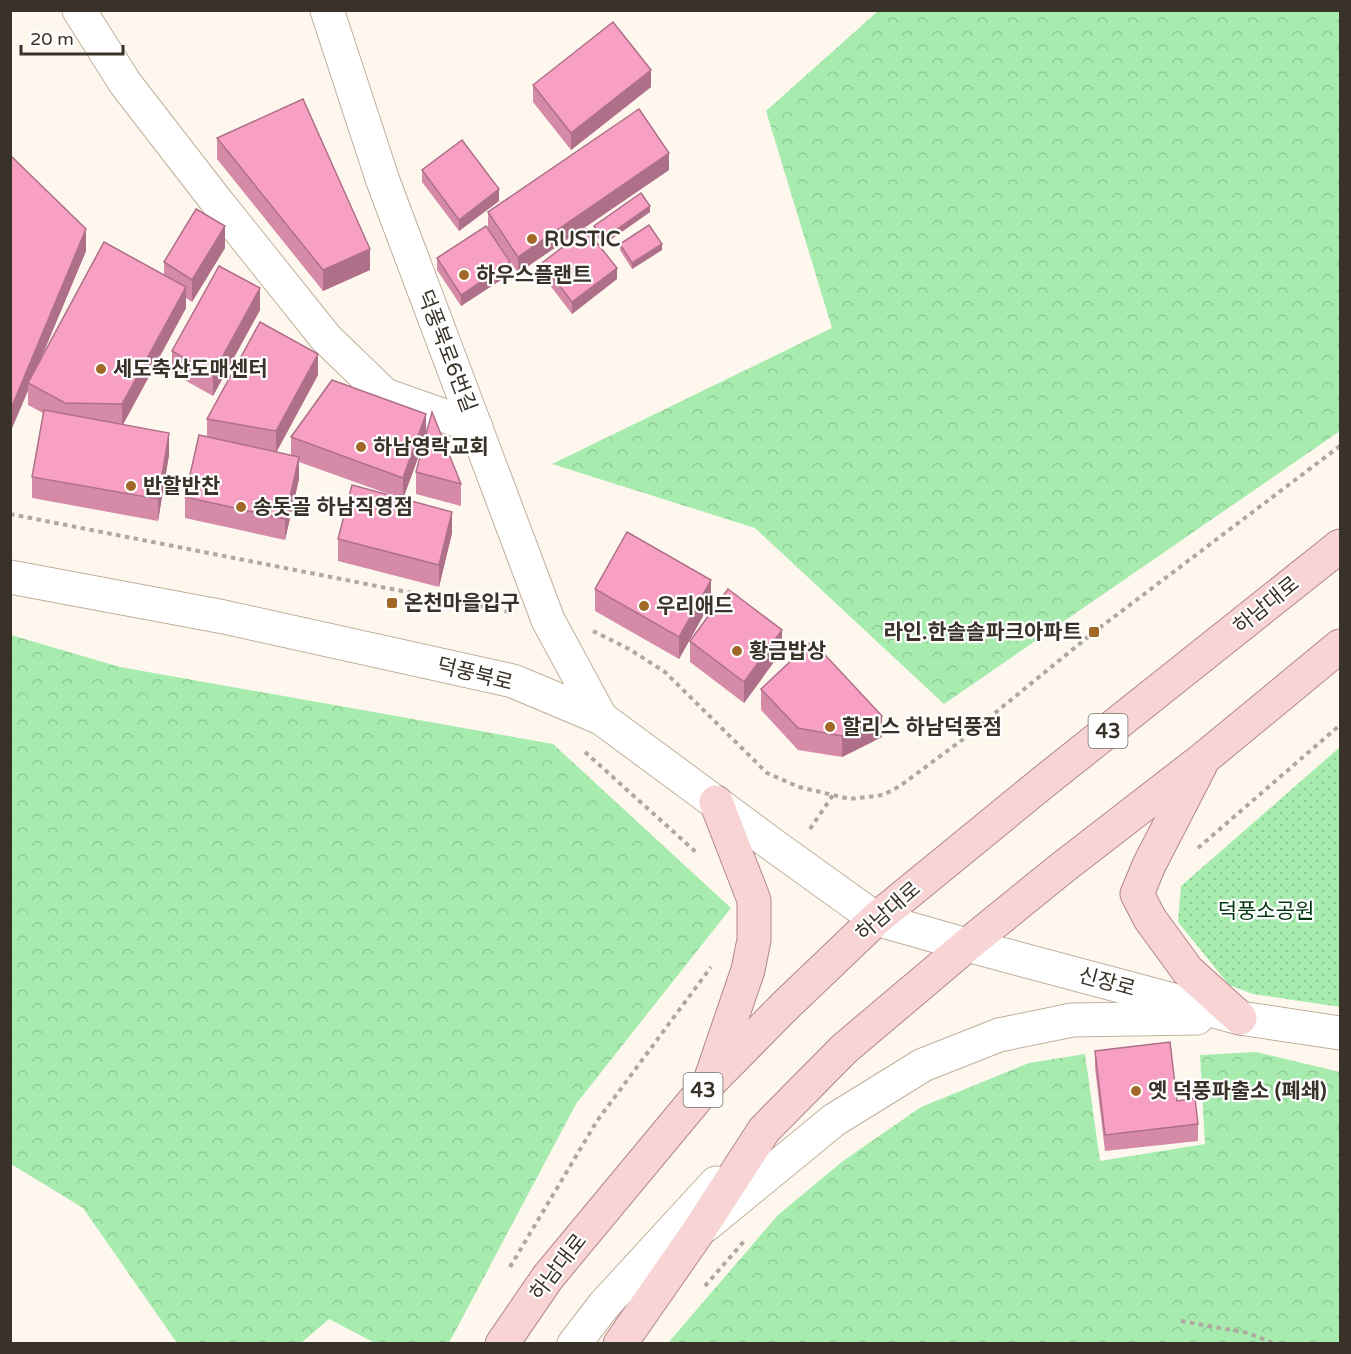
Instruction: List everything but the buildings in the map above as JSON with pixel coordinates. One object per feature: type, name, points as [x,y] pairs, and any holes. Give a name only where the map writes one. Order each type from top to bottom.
[{"type":"main road","name":"하남대로","points":[[502,1344],[548,1277],[709,1083],[876,919],[1060,769],[1341,546]]},
{"type":"main road","points":[[620,1344],[698,1232],[764,1130],[844,1049],[967,945],[1203,759],[1334,649]]},
{"type":"main road","points":[[1203,759],[1149,865],[1137,894],[1150,920],[1188,971],[1240,1018]]},
{"type":"main road","points":[[709,1083],[748,970],[754,940],[754,900],[716,802]]},
{"type":"street","points":[[79,10],[132,92],[326,338],[385,395],[476,427]]},
{"type":"street","name":"덕풍북로6번길","points":[[327,10],[383,181],[548,620],[601,718]]},
{"type":"street","name":"덕풍북로","points":[[10,577],[224,617],[513,681],[601,718],[876,919]]},
{"type":"street","name":"신장로","points":[[876,919],[1240,1018],[1341,1033]]},
{"type":"street","points":[[698,1232],[834,1120],[923,1065],[999,1035],[1072,1020],[1240,1018]]},
{"type":"street","points":[[574,1344],[604,1305],[764,1130]]},
{"type":"street","points":[[522,1344],[548,1277]]},
{"type":"path","points":[[790,857],[833,795],[850,799],[866,798],[883,795],[900,786],[962,740],[1094,632],[1341,446]]},
{"type":"path","points":[[10,514],[302,571]]},
{"type":"path","points":[[1198,848],[1341,725]]},
{"type":"path","points":[[581,748],[703,858]]},
{"type":"path","points":[[507,1273],[597,1121],[716,960]]},
{"type":"path","points":[[701,1290],[747,1238]]},
{"type":"path","points":[[1181,1321],[1248,1333],[1275,1344]]},
{"type":"green space","points":[[878,11],[1340,11],[1340,431],[944,704],[755,528],[552,464],[832,328],[766,111]]},
{"type":"green space","points":[[11,635],[120,667],[553,744],[731,908],[576,1104],[449,1343],[375,1343],[329,1319],[301,1343],[177,1343],[83,1208],[11,1164]]},
{"type":"green space","name":"덕풍소공원","points":[[1340,747],[1340,1007],[1253,994],[1229,985],[1178,922],[1181,886]]},
{"type":"green space","points":[[1256,1052],[1340,1072],[1340,1343],[668,1343],[778,1215],[843,1161],[921,1107],[1029,1063],[1085,1054],[1100,1161],[1205,1144],[1200,1055]]},
{"type":"place","name":"RUSTIC","points":[[532,239]]},
{"type":"place","name":"하우스플랜트","points":[[464,275]]},
{"type":"place","name":"세도축산도매센터","points":[[101,369]]},
{"type":"place","name":"하남영락교회","points":[[361,447]]},
{"type":"place","name":"반할반찬","points":[[131,486]]},
{"type":"place","name":"송돗골 하남직영점","points":[[241,507]]},
{"type":"place","name":"온천마을입구","points":[[392,603]]},
{"type":"place","name":"우리애드","points":[[644,606]]},
{"type":"place","name":"라인.한솔솔파크아파트","points":[[1094,632]]},
{"type":"place","name":"황금밥상","points":[[737,651]]},
{"type":"place","name":"할리스 하남덕풍점","points":[[830,727]]},
{"type":"place","name":"옛 덕풍파출소 (폐쇄)","points":[[1136,1091]]}]
